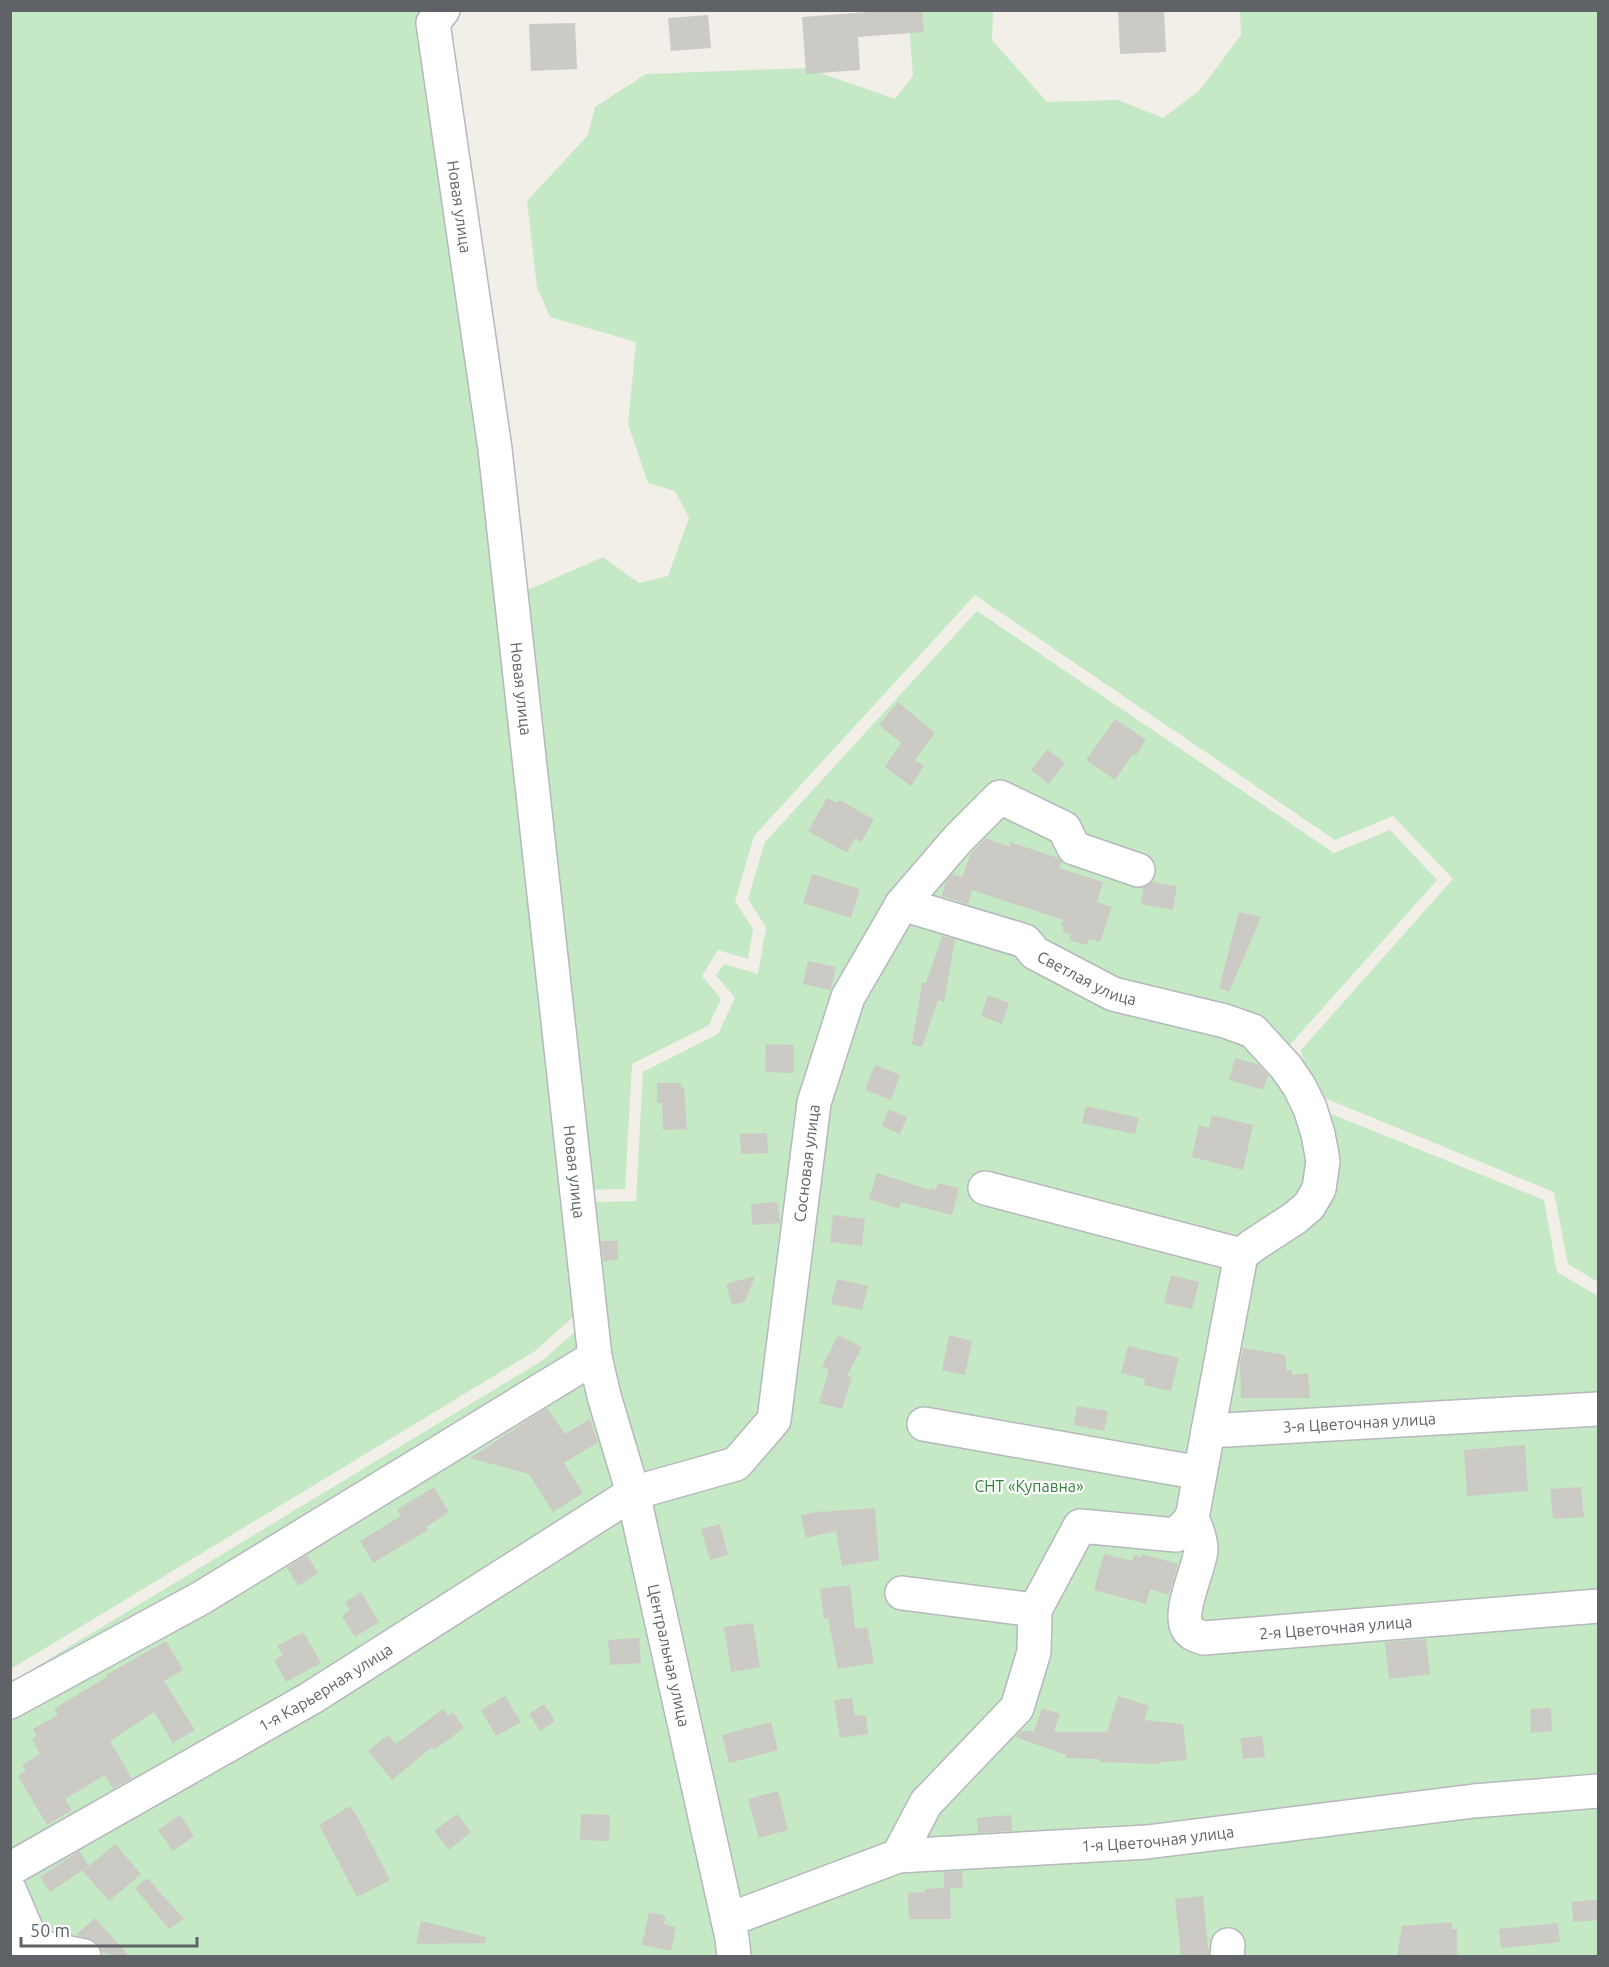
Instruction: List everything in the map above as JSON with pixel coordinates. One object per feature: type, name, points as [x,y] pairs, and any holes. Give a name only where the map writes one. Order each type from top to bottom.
[{"type":"street","name":"Новая улица","points":[[438,17],[495,449],[595,1358]]},
{"type":"street","name":"Сосновая улица","points":[[633,1493],[736,1464],[774,1420],[814,1103],[848,997],[902,904],[958,838],[1000,797],[1064,828],[1074,848],[1138,870]]},
{"type":"street","name":"Светлая улица","points":[[902,904],[1025,941],[1035,953],[1113,994],[1225,1021],[1253,1031],[1272,1050],[1299,1086],[1310,1108],[1323,1161],[1319,1189],[1309,1206],[1295,1218],[1241,1255]]},
{"type":"street","points":[[898,1856],[926,1803],[1017,1708],[1034,1652],[1035,1610],[1080,1526],[1176,1535],[1192,1518],[1241,1255],[985,1188]]},
{"type":"street","name":"Центральная улица","points":[[595,1358],[633,1493],[730,1943]]},
{"type":"street","points":[[10,1702],[201,1598],[595,1358]]},
{"type":"street","name":"3-я Цветочная улица","points":[[1208,1431],[1599,1409]]},
{"type":"street","points":[[924,1424],[1200,1473]]},
{"type":"street","name":"1-я Карьерная улица","points":[[10,1869],[311,1698],[633,1493]]},
{"type":"street","name":"2-я Цветочная улица","points":[[1192,1518],[1201,1547],[1184,1620],[1188,1629],[1204,1638],[1599,1606]]},
{"type":"street","points":[[902,1593],[1035,1610]]},
{"type":"street","name":"1-я Цветочная улица","points":[[730,1943],[898,1856],[1148,1842],[1474,1801],[1599,1791]]},
{"type":"street","points":[[10,1891],[22,1943],[84,1956]]},
{"type":"green space","points":[[11,11],[429,11],[463,253],[575,1315],[535,1351],[11,1669]]},
{"type":"green space","points":[[908,11],[993,11],[992,40],[1047,102],[1118,100],[1163,118],[1200,90],[1241,35],[1240,11],[1598,11],[1598,1282],[1568,1264],[1554,1192],[1310,1092],[1301,1050],[1453,879],[1393,816],[1335,840],[975,595],[754,836],[735,901],[753,929],[748,959],[718,950],[702,976],[721,999],[709,1025],[632,1064],[625,1189],[582,1190],[514,596],[603,557],[639,583],[668,576],[689,518],[675,491],[648,483],[628,424],[636,342],[550,317],[537,287],[527,201],[588,135],[595,107],[646,74],[806,68],[895,99],[913,76]]},
{"type":"green space","name":"СНТ «Купавна»","points":[[977,611],[1334,853],[1390,830],[1437,880],[1288,1047],[1299,1101],[1544,1200],[1557,1272],[1598,1296],[1598,1956],[11,1956],[11,1682],[543,1360],[587,1321],[594,1202],[636,1201],[643,1072],[718,1034],[735,998],[716,975],[724,964],[758,974],[766,927],[748,899],[765,842]]},
{"type":"building","points":[[922,10],[924,32],[858,37],[860,70],[806,74],[802,17]]},
{"type":"building","points":[[1118,10],[1164,10],[1166,52],[1120,54]]},
{"type":"building","points":[[708,15],[711,48],[671,51],[668,18]]},
{"type":"building","points":[[575,23],[577,69],[531,71],[529,24]]},
{"type":"building","points":[[898,702],[935,733],[915,760],[924,766],[911,786],[885,767],[901,743],[879,725]]},
{"type":"building","points":[[1115,719],[1146,740],[1115,780],[1086,760]]},
{"type":"building","points":[[1047,749],[1065,763],[1049,784],[1031,770]]},
{"type":"building","points":[[827,798],[838,803],[840,800],[874,820],[861,842],[855,838],[847,853],[808,831]]},
{"type":"building","points":[[986,838],[1010,847],[1010,842],[1058,858],[1062,861],[1059,868],[1103,882],[1097,902],[1112,907],[1100,942],[1089,939],[1087,945],[1069,940],[1071,935],[1062,932],[1063,920],[972,890],[968,904],[942,896],[946,881],[952,874],[962,877],[971,853]]},
{"type":"building","points":[[812,874],[860,889],[851,918],[803,903]]},
{"type":"building","points":[[1152,882],[1177,886],[1173,910],[1141,904],[1143,888]]},
{"type":"building","points":[[1239,912],[1261,917],[1229,992],[1219,988]]},
{"type":"building","points":[[942,936],[955,939],[944,1002],[938,1000],[922,1047],[912,1044],[922,983],[926,983]]},
{"type":"building","points":[[808,961],[836,967],[831,990],[803,984]]},
{"type":"building","points":[[988,995],[1009,1003],[1002,1024],[981,1016]]},
{"type":"building","points":[[766,1044],[794,1045],[794,1073],[765,1072]]},
{"type":"building","points":[[1235,1058],[1259,1065],[1268,1075],[1263,1090],[1229,1080]]},
{"type":"building","points":[[875,1065],[900,1075],[891,1100],[865,1090]]},
{"type":"building","points":[[657,1083],[681,1083],[681,1087],[684,1087],[687,1129],[663,1130],[662,1103],[657,1103]]},
{"type":"building","points":[[1086,1106],[1139,1118],[1135,1134],[1082,1123]]},
{"type":"building","points":[[889,1109],[907,1117],[900,1134],[882,1126]]},
{"type":"building","points":[[1212,1115],[1253,1125],[1243,1170],[1192,1157],[1199,1125],[1209,1128]]},
{"type":"building","points":[[767,1133],[768,1153],[741,1154],[740,1134]]},
{"type":"building","points":[[877,1173],[930,1190],[930,1188],[936,1190],[938,1183],[959,1188],[952,1215],[901,1202],[899,1209],[869,1199]]},
{"type":"building","points":[[778,1202],[780,1223],[752,1225],[751,1204]]},
{"type":"building","points":[[833,1215],[865,1219],[862,1246],[830,1242]]},
{"type":"building","points":[[601,1241],[618,1241],[618,1260],[603,1261]]},
{"type":"building","points":[[1171,1275],[1199,1282],[1192,1309],[1164,1303]]},
{"type":"building","points":[[755,1276],[745,1302],[732,1305],[726,1284]]},
{"type":"building","points":[[837,1279],[868,1286],[862,1310],[831,1304]]},
{"type":"building","points":[[838,1335],[862,1347],[847,1376],[852,1377],[842,1409],[819,1403],[829,1369],[822,1367]]},
{"type":"building","points":[[949,1335],[972,1341],[965,1375],[942,1370]]},
{"type":"building","points":[[1128,1346],[1179,1358],[1171,1391],[1144,1385],[1145,1379],[1121,1373]]},
{"type":"building","points":[[1243,1348],[1285,1355],[1287,1371],[1292,1370],[1292,1375],[1308,1373],[1310,1398],[1241,1398],[1240,1364]]},
{"type":"building","points":[[1077,1406],[1108,1411],[1104,1431],[1074,1425]]},
{"type":"building","points":[[547,1408],[565,1434],[590,1419],[598,1442],[564,1463],[583,1493],[553,1512],[529,1474],[470,1458]]},
{"type":"building","points":[[1525,1445],[1528,1491],[1467,1496],[1464,1450]]},
{"type":"building","points":[[434,1487],[449,1512],[426,1527],[428,1530],[373,1563],[360,1541],[401,1516],[397,1510]]},
{"type":"building","points":[[1581,1487],[1584,1517],[1553,1519],[1550,1489]]},
{"type":"building","points":[[875,1508],[879,1560],[842,1566],[836,1531],[806,1538],[801,1515],[821,1511]]},
{"type":"building","points":[[720,1524],[728,1555],[710,1560],[701,1529]]},
{"type":"building","points":[[1104,1554],[1133,1561],[1134,1555],[1141,1557],[1142,1554],[1178,1564],[1169,1595],[1150,1589],[1146,1604],[1094,1590]]},
{"type":"building","points":[[307,1555],[318,1573],[298,1586],[287,1568]]},
{"type":"building","points":[[850,1585],[855,1629],[867,1627],[874,1663],[838,1669],[828,1618],[824,1619],[820,1589]]},
{"type":"building","points":[[361,1592],[379,1622],[355,1637],[342,1616],[350,1610],[345,1602]]},
{"type":"building","points":[[753,1623],[760,1667],[731,1672],[724,1627]]},
{"type":"building","points":[[303,1632],[321,1663],[286,1682],[274,1660],[283,1655],[277,1646]]},
{"type":"building","points":[[639,1638],[641,1663],[610,1665],[608,1640]]},
{"type":"building","points":[[1426,1639],[1430,1674],[1389,1679],[1385,1642]]},
{"type":"building","points":[[166,1641],[183,1670],[164,1681],[195,1730],[173,1743],[154,1712],[110,1741],[132,1778],[113,1789],[105,1775],[65,1799],[72,1810],[47,1825],[18,1776],[26,1771],[22,1765],[40,1754],[32,1739],[37,1736],[33,1729],[58,1715],[54,1709],[107,1677],[106,1675]]},
{"type":"building","points":[[505,1696],[521,1722],[496,1736],[481,1710]]},
{"type":"building","points":[[1118,1696],[1149,1706],[1144,1720],[1183,1724],[1187,1760],[1160,1762],[1160,1764],[1099,1762],[1099,1759],[1066,1758],[1066,1755],[1015,1737],[1021,1731],[1034,1731],[1042,1708],[1060,1714],[1054,1732],[1107,1732]]},
{"type":"building","points":[[852,1698],[855,1716],[866,1715],[868,1734],[840,1738],[834,1700]]},
{"type":"building","points":[[544,1704],[555,1721],[540,1731],[529,1714]]},
{"type":"building","points":[[1551,1708],[1552,1731],[1531,1733],[1530,1709]]},
{"type":"building","points":[[443,1709],[448,1716],[453,1712],[464,1728],[434,1750],[432,1747],[392,1780],[368,1751],[388,1735],[396,1744]]},
{"type":"building","points":[[771,1722],[778,1750],[729,1763],[722,1735]]},
{"type":"building","points":[[1262,1736],[1265,1757],[1243,1759],[1240,1738]]},
{"type":"building","points":[[778,1791],[788,1830],[759,1838],[748,1799]]},
{"type":"building","points":[[350,1806],[390,1880],[357,1897],[319,1825]]},
{"type":"building","points":[[457,1814],[471,1832],[449,1850],[434,1831]]},
{"type":"building","points":[[581,1814],[610,1815],[609,1841],[580,1840]]},
{"type":"building","points":[[180,1815],[194,1836],[173,1851],[158,1830]]},
{"type":"building","points":[[1011,1815],[1012,1831],[978,1833],[977,1818]]},
{"type":"building","points":[[115,1844],[141,1874],[109,1901],[83,1871]]},
{"type":"building","points":[[79,1851],[89,1866],[50,1892],[40,1877]]},
{"type":"building","points":[[962,1871],[963,1888],[950,1888],[951,1919],[909,1919],[908,1893],[944,1888],[944,1872]]},
{"type":"building","points":[[147,1878],[184,1919],[169,1929],[135,1888]]},
{"type":"building","points":[[1203,1896],[1209,1956],[1181,1956],[1175,1899]]},
{"type":"building","points":[[1598,1901],[1599,1920],[1573,1922],[1572,1902]]},
{"type":"building","points":[[649,1912],[666,1916],[664,1924],[676,1927],[671,1951],[642,1945]]},
{"type":"building","points":[[95,1918],[129,1956],[116,1956],[102,1952],[96,1942],[76,1935]]},
{"type":"building","points":[[421,1921],[486,1937],[485,1943],[416,1944]]},
{"type":"building","points":[[1452,1922],[1452,1929],[1457,1929],[1457,1956],[1397,1956],[1402,1926]]},
{"type":"building","points":[[1558,1923],[1560,1942],[1501,1948],[1499,1929]]}]
